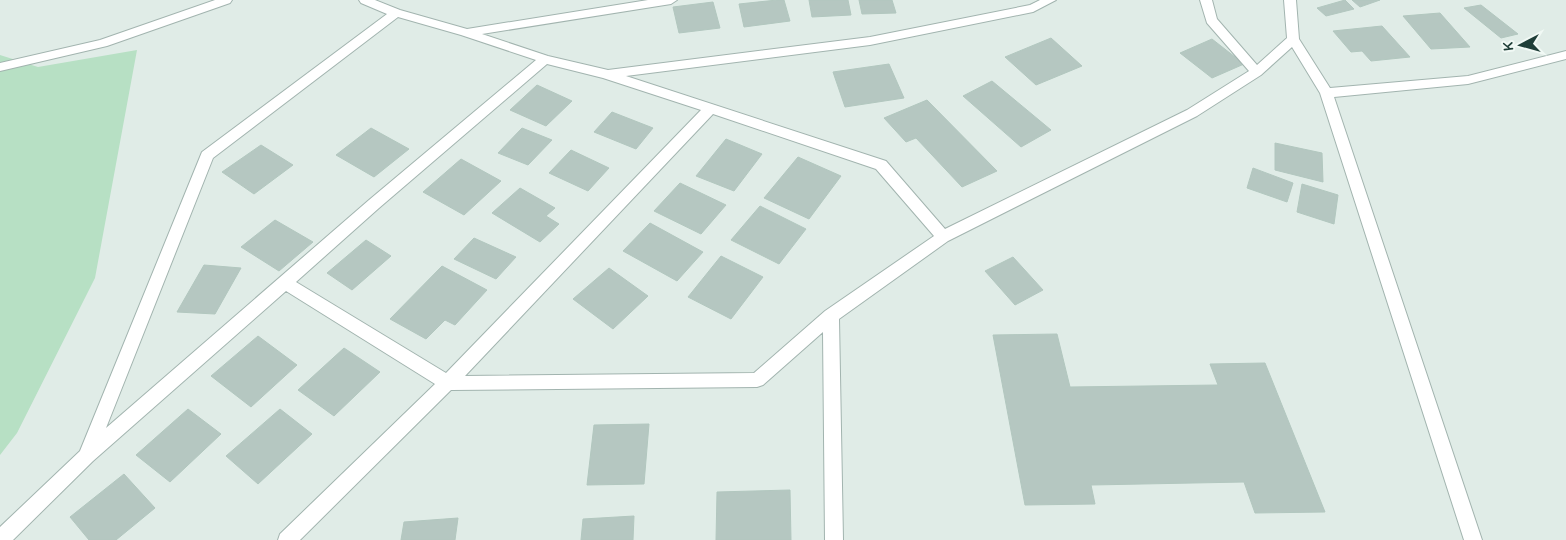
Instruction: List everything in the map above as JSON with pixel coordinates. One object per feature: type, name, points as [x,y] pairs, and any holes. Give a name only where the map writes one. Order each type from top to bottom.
[{"type":"street","points":[[0,67],[103,43],[226,0]]},
{"type":"street","points":[[364,0],[396,13],[465,32],[545,59],[606,74],[709,110],[880,165],[943,237]]},
{"type":"street","points":[[465,32],[671,0]]},
{"type":"street","points":[[606,74],[870,41],[1033,8],[1050,0]]},
{"type":"street","points":[[1206,0],[1211,20],[1257,72]]},
{"type":"street","points":[[1290,0],[1293,39],[1326,92],[1473,540]]},
{"type":"street","points":[[87,454],[207,155],[396,13]]},
{"type":"street","points":[[286,283],[447,383],[757,380],[831,316],[943,237],[1192,113],[1257,72],[1293,39]]},
{"type":"street","points":[[1326,92],[1468,80],[1566,55]]},
{"type":"street","points":[[0,540],[87,454],[286,283],[374,204],[545,59]]},
{"type":"street","points":[[287,540],[447,383],[709,110]]},
{"type":"street","points":[[831,316],[834,540]]},
{"type":"green space","points":[[137,50],[95,278],[17,433],[0,455],[0,55],[38,67]]},
{"type":"building","points":[[784,0],[790,21],[744,27],[739,4]]},
{"type":"building","points":[[809,0],[848,0],[851,15],[812,17]]},
{"type":"building","points":[[859,0],[892,0],[896,13],[862,14]]},
{"type":"building","points":[[1345,0],[1354,9],[1326,16],[1317,8]]},
{"type":"building","points":[[1352,0],[1380,0],[1360,7]]},
{"type":"building","points":[[713,2],[720,28],[679,33],[673,7]]},
{"type":"building","points":[[1481,5],[1518,34],[1501,38],[1464,8]]},
{"type":"building","points":[[1440,13],[1470,47],[1431,49],[1403,16]]},
{"type":"building","points":[[1382,26],[1410,57],[1371,61],[1362,51],[1351,52],[1333,31]]},
{"type":"building","points":[[1051,38],[1082,66],[1036,85],[1005,57]]},
{"type":"building","points":[[1212,39],[1244,64],[1212,78],[1180,53]]},
{"type":"building","points":[[889,64],[904,98],[845,107],[833,72]]},
{"type":"building","points":[[992,81],[1051,130],[1021,147],[963,96]]},
{"type":"building","points":[[537,85],[572,101],[546,126],[510,110]]},
{"type":"building","points":[[927,100],[997,171],[962,187],[916,138],[906,142],[884,118]]},
{"type":"building","points":[[612,112],[653,128],[636,149],[594,132]]},
{"type":"building","points":[[371,128],[409,149],[374,177],[336,155]]},
{"type":"building","points":[[522,128],[552,140],[528,165],[498,153]]},
{"type":"building","points":[[726,139],[762,154],[734,191],[696,176]]},
{"type":"building","points":[[1275,143],[1322,153],[1323,182],[1275,170]]},
{"type":"building","points":[[261,145],[293,165],[254,194],[222,172]]},
{"type":"building","points":[[571,150],[609,168],[588,191],[549,173]]},
{"type":"building","points":[[798,157],[841,176],[809,219],[764,198]]},
{"type":"building","points":[[461,159],[501,181],[464,215],[423,192]]},
{"type":"building","points":[[1253,168],[1293,183],[1287,202],[1247,188]]},
{"type":"building","points":[[680,183],[726,205],[701,234],[654,211]]},
{"type":"building","points":[[1302,184],[1338,195],[1334,224],[1297,212]]},
{"type":"building","points":[[520,188],[555,208],[546,216],[559,224],[540,242],[492,213]]},
{"type":"building","points":[[760,206],[806,229],[779,264],[731,240]]},
{"type":"building","points":[[275,220],[313,242],[279,271],[241,247]]},
{"type":"building","points":[[650,223],[703,252],[677,281],[623,251]]},
{"type":"building","points":[[474,238],[516,257],[496,279],[454,259]]},
{"type":"building","points":[[366,240],[391,256],[352,290],[327,273]]},
{"type":"building","points":[[721,256],[763,277],[731,319],[688,297]]},
{"type":"building","points":[[1013,257],[1043,290],[1015,305],[985,271]]},
{"type":"building","points":[[204,265],[241,268],[215,314],[177,312]]},
{"type":"building","points":[[442,266],[487,290],[455,325],[445,320],[426,339],[390,319]]},
{"type":"building","points":[[609,268],[648,296],[613,329],[573,299]]},
{"type":"building","points":[[1057,334],[1070,387],[1218,385],[1210,364],[1265,363],[1325,512],[1255,513],[1244,482],[1091,485],[1095,504],[1025,505],[993,335]]},
{"type":"building","points":[[258,336],[297,365],[251,407],[211,376]]},
{"type":"building","points":[[344,348],[380,372],[334,416],[298,390]]},
{"type":"building","points":[[188,409],[221,434],[170,482],[136,455]]},
{"type":"building","points":[[280,409],[312,434],[258,484],[226,456]]},
{"type":"building","points":[[649,424],[644,484],[587,485],[594,425]]},
{"type":"building","points":[[124,474],[155,508],[116,540],[89,540],[70,517]]},
{"type":"building","points":[[790,490],[791,540],[716,540],[717,492]]},
{"type":"building","points":[[634,516],[633,540],[581,540],[583,519]]},
{"type":"building","points":[[458,518],[455,540],[401,540],[404,522]]}]
